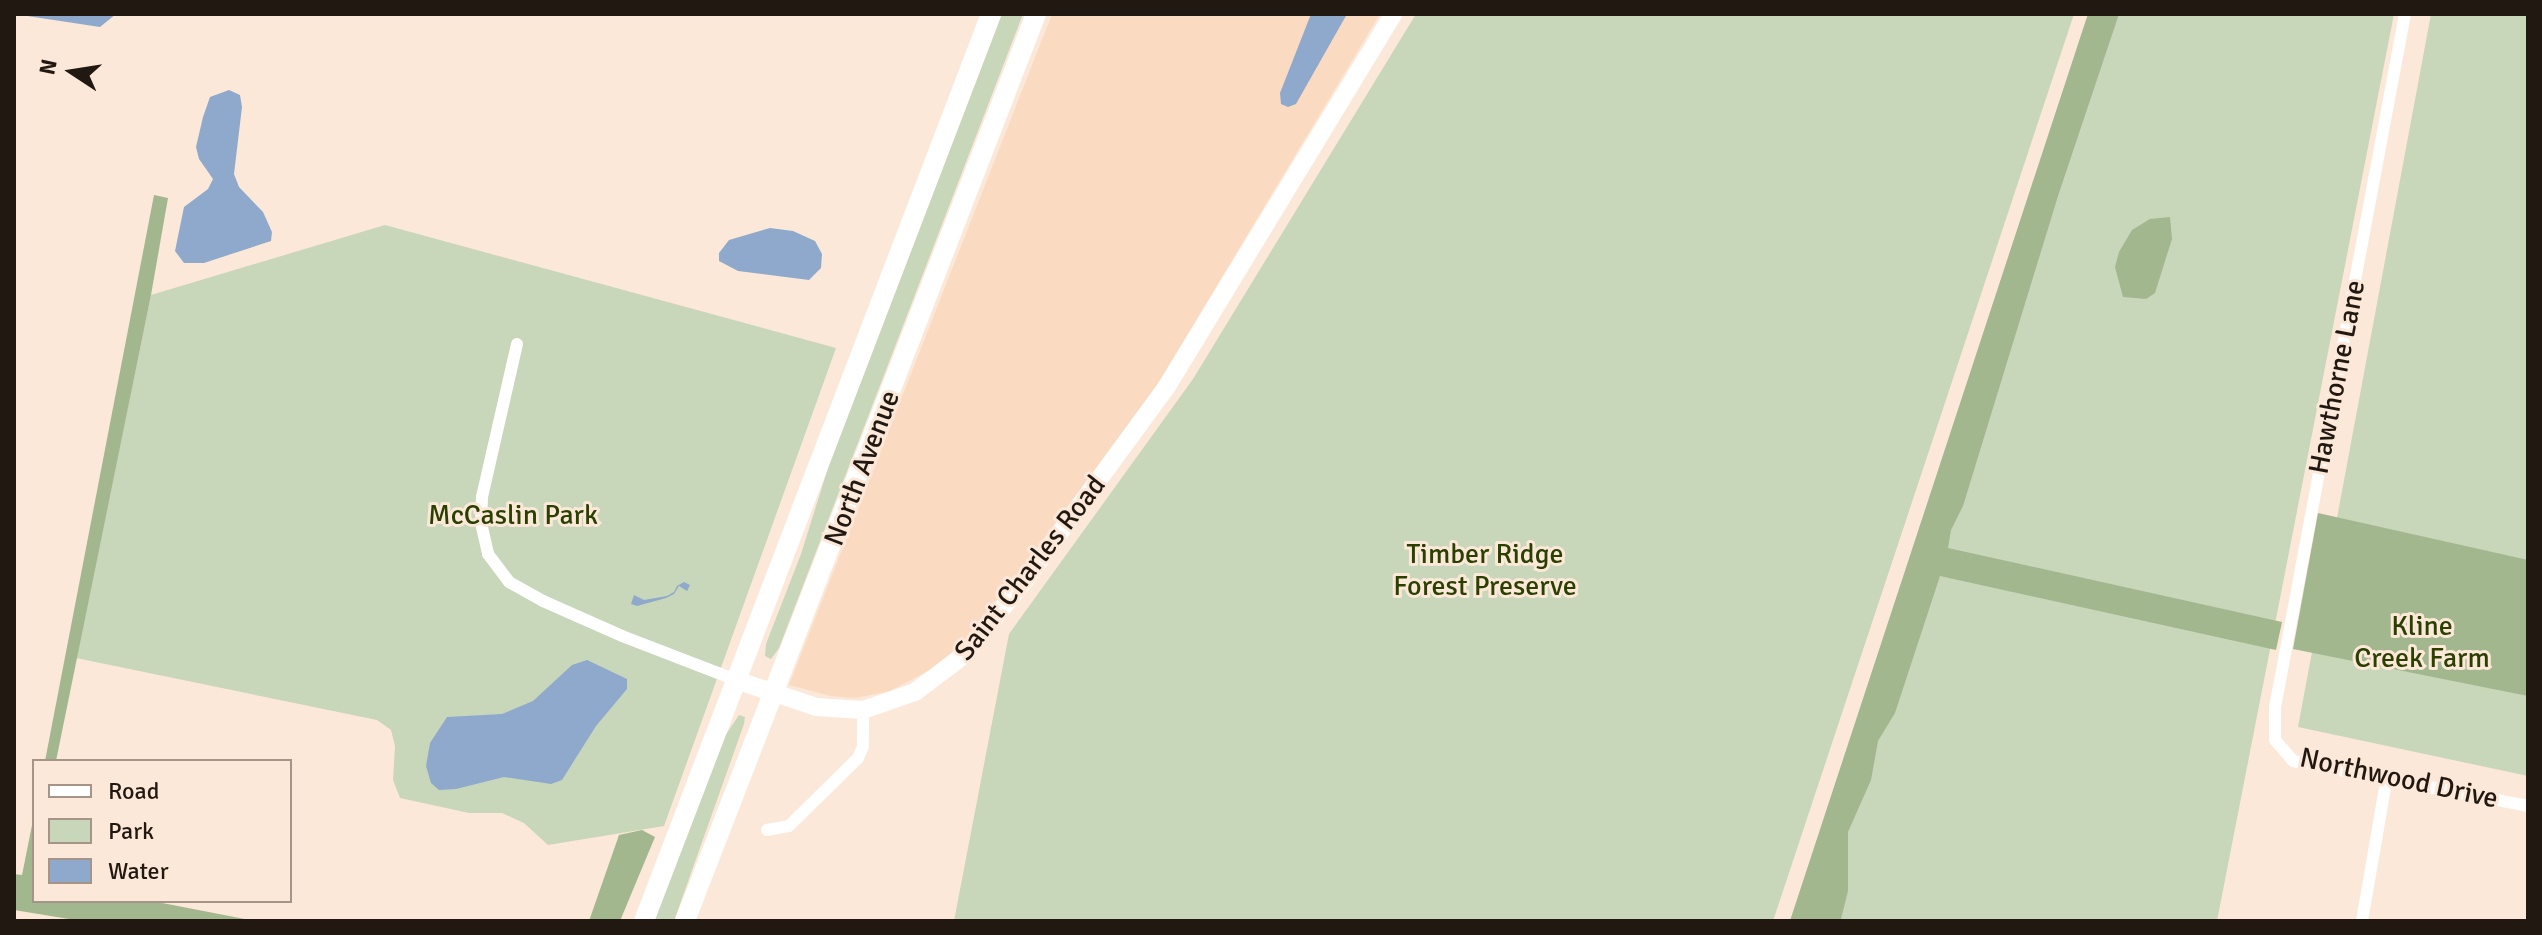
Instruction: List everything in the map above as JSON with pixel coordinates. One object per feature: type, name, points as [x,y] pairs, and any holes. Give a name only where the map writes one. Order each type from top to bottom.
[{"type":"main road","name":"North Avenue","points":[[644,921],[991,14]]},
{"type":"main road","name":"North Avenue","points":[[685,921],[861,473],[1036,14]]},
{"type":"street","name":"Saint Charles Road","points":[[517,344],[482,497],[481,523],[488,554],[509,582],[543,601],[622,636],[772,694],[816,707],[863,710],[900,698],[947,671],[980,637],[1166,388],[1393,14]]},
{"type":"street","name":"Hawthorne Lane","points":[[2275,740],[2275,707],[2405,14]]},
{"type":"street","points":[[767,830],[789,826],[858,758],[863,746],[863,710]]},
{"type":"street","name":"Northwood Drive","points":[[2275,740],[2293,761],[2387,776],[2528,806]]},
{"type":"street","points":[[2362,921],[2387,776]]},
{"type":"shaded area","points":[[1052,14],[1380,14],[1142,410],[990,616],[939,665],[890,691],[855,698],[831,696],[789,685]]},
{"type":"green space","points":[[1002,14],[1023,14],[779,648],[771,659],[765,656],[766,644],[801,554],[829,465]]},
{"type":"green space","name":"Timber Ridge Forest Preserve","points":[[1416,14],[2074,14],[1773,921],[954,921],[1009,634],[1193,379]]},
{"type":"green space","points":[[2088,14],[2394,14],[2217,921],[1790,921]]},
{"type":"green space","points":[[2088,14],[2119,14],[2058,196],[1963,506],[1951,530],[1948,548],[2282,622],[2276,650],[1940,576],[1895,713],[1878,741],[1871,780],[1848,832],[1848,891],[1841,919],[1790,921]]},
{"type":"green space","name":"Kline Creek Farm","points":[[2431,14],[2528,14],[2528,776],[2298,727]]},
{"type":"green space","points":[[154,195],[168,198],[151,295],[56,759],[45,759]]},
{"type":"green space","points":[[2170,217],[2172,239],[2155,293],[2146,299],[2123,297],[2115,267],[2119,252],[2132,230],[2150,219]]},
{"type":"green space","name":"McCaslin Park","points":[[385,225],[836,348],[664,826],[548,845],[524,823],[502,813],[469,813],[400,798],[393,780],[395,746],[391,730],[377,720],[76,658],[151,295]]},
{"type":"green space","points":[[2318,513],[2528,560],[2528,696],[2293,649]]},
{"type":"green space","points":[[739,715],[745,717],[744,724],[674,921],[654,921],[725,736]]},
{"type":"green space","points":[[32,825],[32,903],[162,903],[255,921],[81,921],[14,910],[14,874],[22,875]]},
{"type":"green space","points":[[642,830],[655,837],[620,921],[589,921],[619,835]]},
{"type":"water","points":[[14,14],[116,14],[100,27]]},
{"type":"water","points":[[1311,14],[1347,14],[1296,104],[1288,107],[1281,104],[1280,93]]},
{"type":"water","points":[[229,90],[240,95],[242,107],[234,174],[239,187],[263,212],[272,232],[271,241],[204,263],[184,263],[175,251],[184,207],[208,189],[213,179],[199,159],[196,147],[203,117],[210,97]]},
{"type":"water","points":[[770,228],[793,231],[815,241],[822,254],[821,268],[809,280],[738,271],[719,261],[719,253],[729,240]]},
{"type":"water","points":[[684,582],[690,585],[687,591],[679,586],[674,594],[666,598],[637,606],[631,604],[634,595],[644,600],[667,596],[677,586]]},
{"type":"water","points":[[587,660],[627,679],[627,689],[596,726],[562,780],[551,784],[504,777],[439,790],[431,783],[426,766],[430,743],[447,717],[502,714],[533,701],[572,665]]}]
